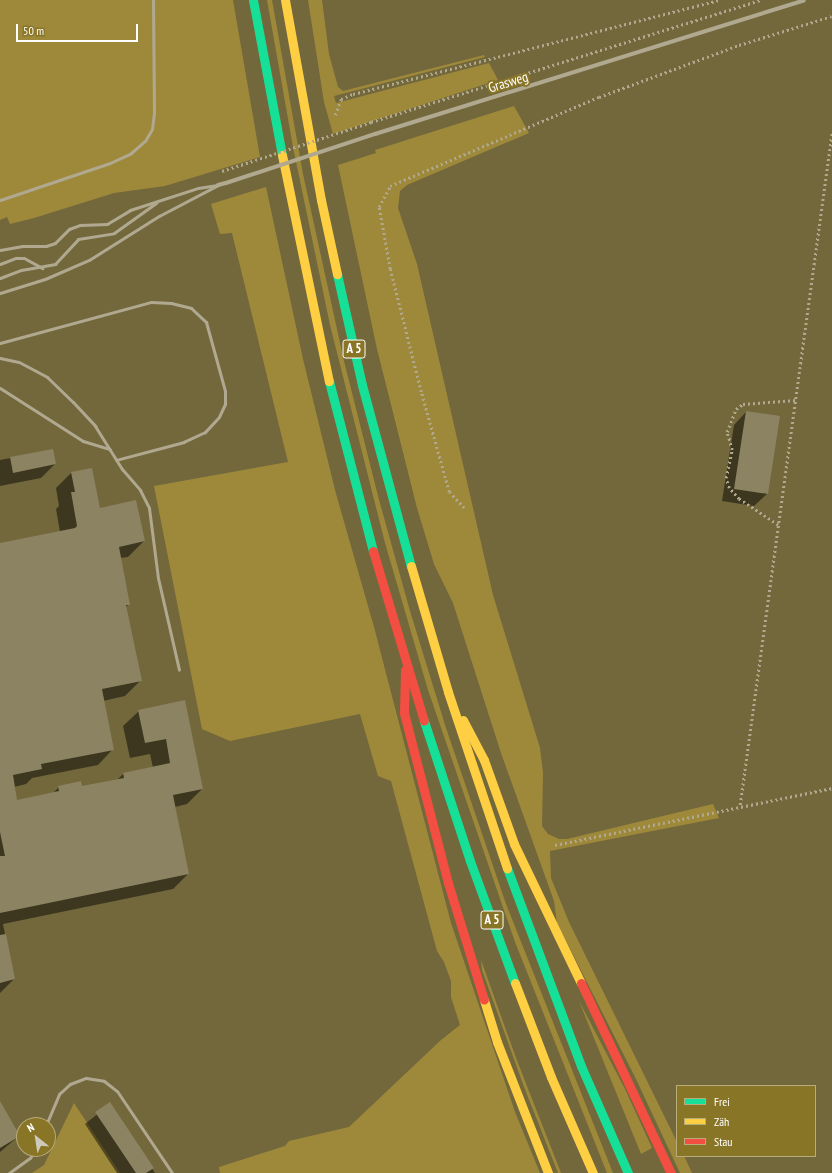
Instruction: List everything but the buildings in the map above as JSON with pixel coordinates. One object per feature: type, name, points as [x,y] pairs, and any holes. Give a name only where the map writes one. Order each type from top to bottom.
[{"type":"highway","name":"A 5","points":[[253,0],[298,243],[327,375],[368,532],[405,661],[470,861],[551,1077],[593,1173]]},
{"type":"highway","name":"A 5","points":[[285,0],[321,200],[362,385],[394,510],[448,692],[500,851],[581,1066],[628,1173]]},
{"type":"highway","name":"A 5","points":[[405,661],[404,713],[448,883],[497,1042],[548,1173]]},
{"type":"highway","name":"A 5","points":[[448,692],[484,760],[514,844],[671,1173]]},
{"type":"street","name":"Grasweg","points":[[218,185],[375,134],[804,0]]},
{"type":"lane","points":[[0,200],[110,163],[131,153],[145,141],[152,129],[154,113],[153,0]]},
{"type":"lane","points":[[0,250],[23,246],[46,246],[75,227],[107,224],[130,210],[159,200],[218,185]]},
{"type":"lane","points":[[0,293],[45,279],[90,260],[159,216],[218,185]]},
{"type":"lane","points":[[0,278],[21,270],[42,268],[56,264],[78,239],[114,233],[159,200]]},
{"type":"lane","points":[[0,264],[16,258],[24,258],[42,268]]},
{"type":"lane","points":[[0,343],[151,302],[172,303],[191,308],[206,322],[225,392],[225,404],[219,417],[205,432],[184,442],[116,460]]},
{"type":"lane","points":[[0,358],[18,362],[47,377],[95,426],[116,460],[140,490],[149,508],[158,578],[179,670]]},
{"type":"lane","points":[[0,388],[83,441],[110,449]]},
{"type":"lane","points":[[49,1117],[59,1094],[70,1084],[86,1078],[104,1082],[117,1091],[172,1173]]},
{"type":"lane","points":[[9,1173],[31,1157]]},
{"type":"path","points":[[335,115],[341,99],[353,94],[718,0]]},
{"type":"path","points":[[222,171],[371,122],[760,0]]},
{"type":"path","points":[[464,508],[449,492],[420,392],[390,268],[379,208],[390,186],[599,97],[739,45],[832,16]]},
{"type":"path","points":[[740,805],[832,132]]},
{"type":"path","points":[[778,525],[739,499],[729,488],[726,478],[732,450],[727,432],[736,409],[743,404],[796,400]]},
{"type":"path","points":[[555,845],[740,805],[832,788]]},
{"type":"shaded area","points":[[0,0],[233,0],[260,157],[165,186],[114,193],[10,224],[7,217],[0,220]]},
{"type":"shaded area","points":[[267,0],[272,0],[303,174],[344,361],[378,496],[410,611],[446,728],[506,904],[613,1173],[607,1173],[515,942],[428,690],[385,543],[330,325],[293,147]]},
{"type":"shaded area","points":[[308,0],[322,0],[329,54],[338,87],[343,91],[484,55],[485,57],[334,96],[336,103],[489,63],[498,80],[333,134],[324,102]]},
{"type":"shaded area","points":[[514,106],[529,133],[407,185],[400,191],[398,208],[417,264],[493,595],[540,748],[543,773],[542,826],[548,834],[559,839],[567,839],[713,804],[719,818],[550,851],[551,878],[569,922],[676,1140],[676,1157],[684,1157],[692,1173],[680,1173],[636,1079],[557,923],[554,901],[501,753],[453,603],[434,564],[417,508],[377,349],[338,165],[376,153],[375,150]]},
{"type":"shaded area","points":[[266,187],[303,359],[335,490],[374,627],[451,923],[515,1112],[540,1173],[220,1173],[219,1167],[285,1146],[289,1141],[349,1127],[441,1040],[460,1025],[451,997],[451,981],[444,962],[437,951],[391,781],[378,776],[360,714],[230,741],[202,729],[154,486],[288,462],[232,233],[220,234],[211,204]]},
{"type":"shaded area","points":[[481,960],[516,1058],[561,1173],[558,1173],[524,1087],[482,970]]},
{"type":"shaded area","points":[[579,1001],[625,1089],[652,1148],[641,1154]]},
{"type":"shaded area","points":[[74,1103],[120,1173],[32,1173],[44,1165],[48,1157],[56,1157],[56,1140]]},
{"type":"traffic: fast","points":[[253,0],[282,155]]},
{"type":"traffic: fast","points":[[337,274],[362,385],[411,566]]},
{"type":"traffic: fast","points":[[329,381],[373,551]]},
{"type":"traffic: fast","points":[[424,721],[470,861],[515,983]]},
{"type":"traffic: fast","points":[[507,868],[581,1066],[628,1173]]},
{"type":"traffic: slow","points":[[285,0],[321,200],[337,274]]},
{"type":"traffic: slow","points":[[282,155],[329,381]]},
{"type":"traffic: slow","points":[[411,566],[448,692],[507,868]]},
{"type":"traffic: slow","points":[[463,720],[484,760],[514,844],[581,983]]},
{"type":"traffic: slow","points":[[515,983],[551,1077],[593,1173]]},
{"type":"traffic: slow","points":[[484,1000],[497,1042],[548,1173]]},
{"type":"traffic: jam","points":[[373,551],[424,721]]},
{"type":"traffic: jam","points":[[405,670],[404,713],[448,883],[484,1000]]},
{"type":"traffic: jam","points":[[581,983],[671,1173]]}]
